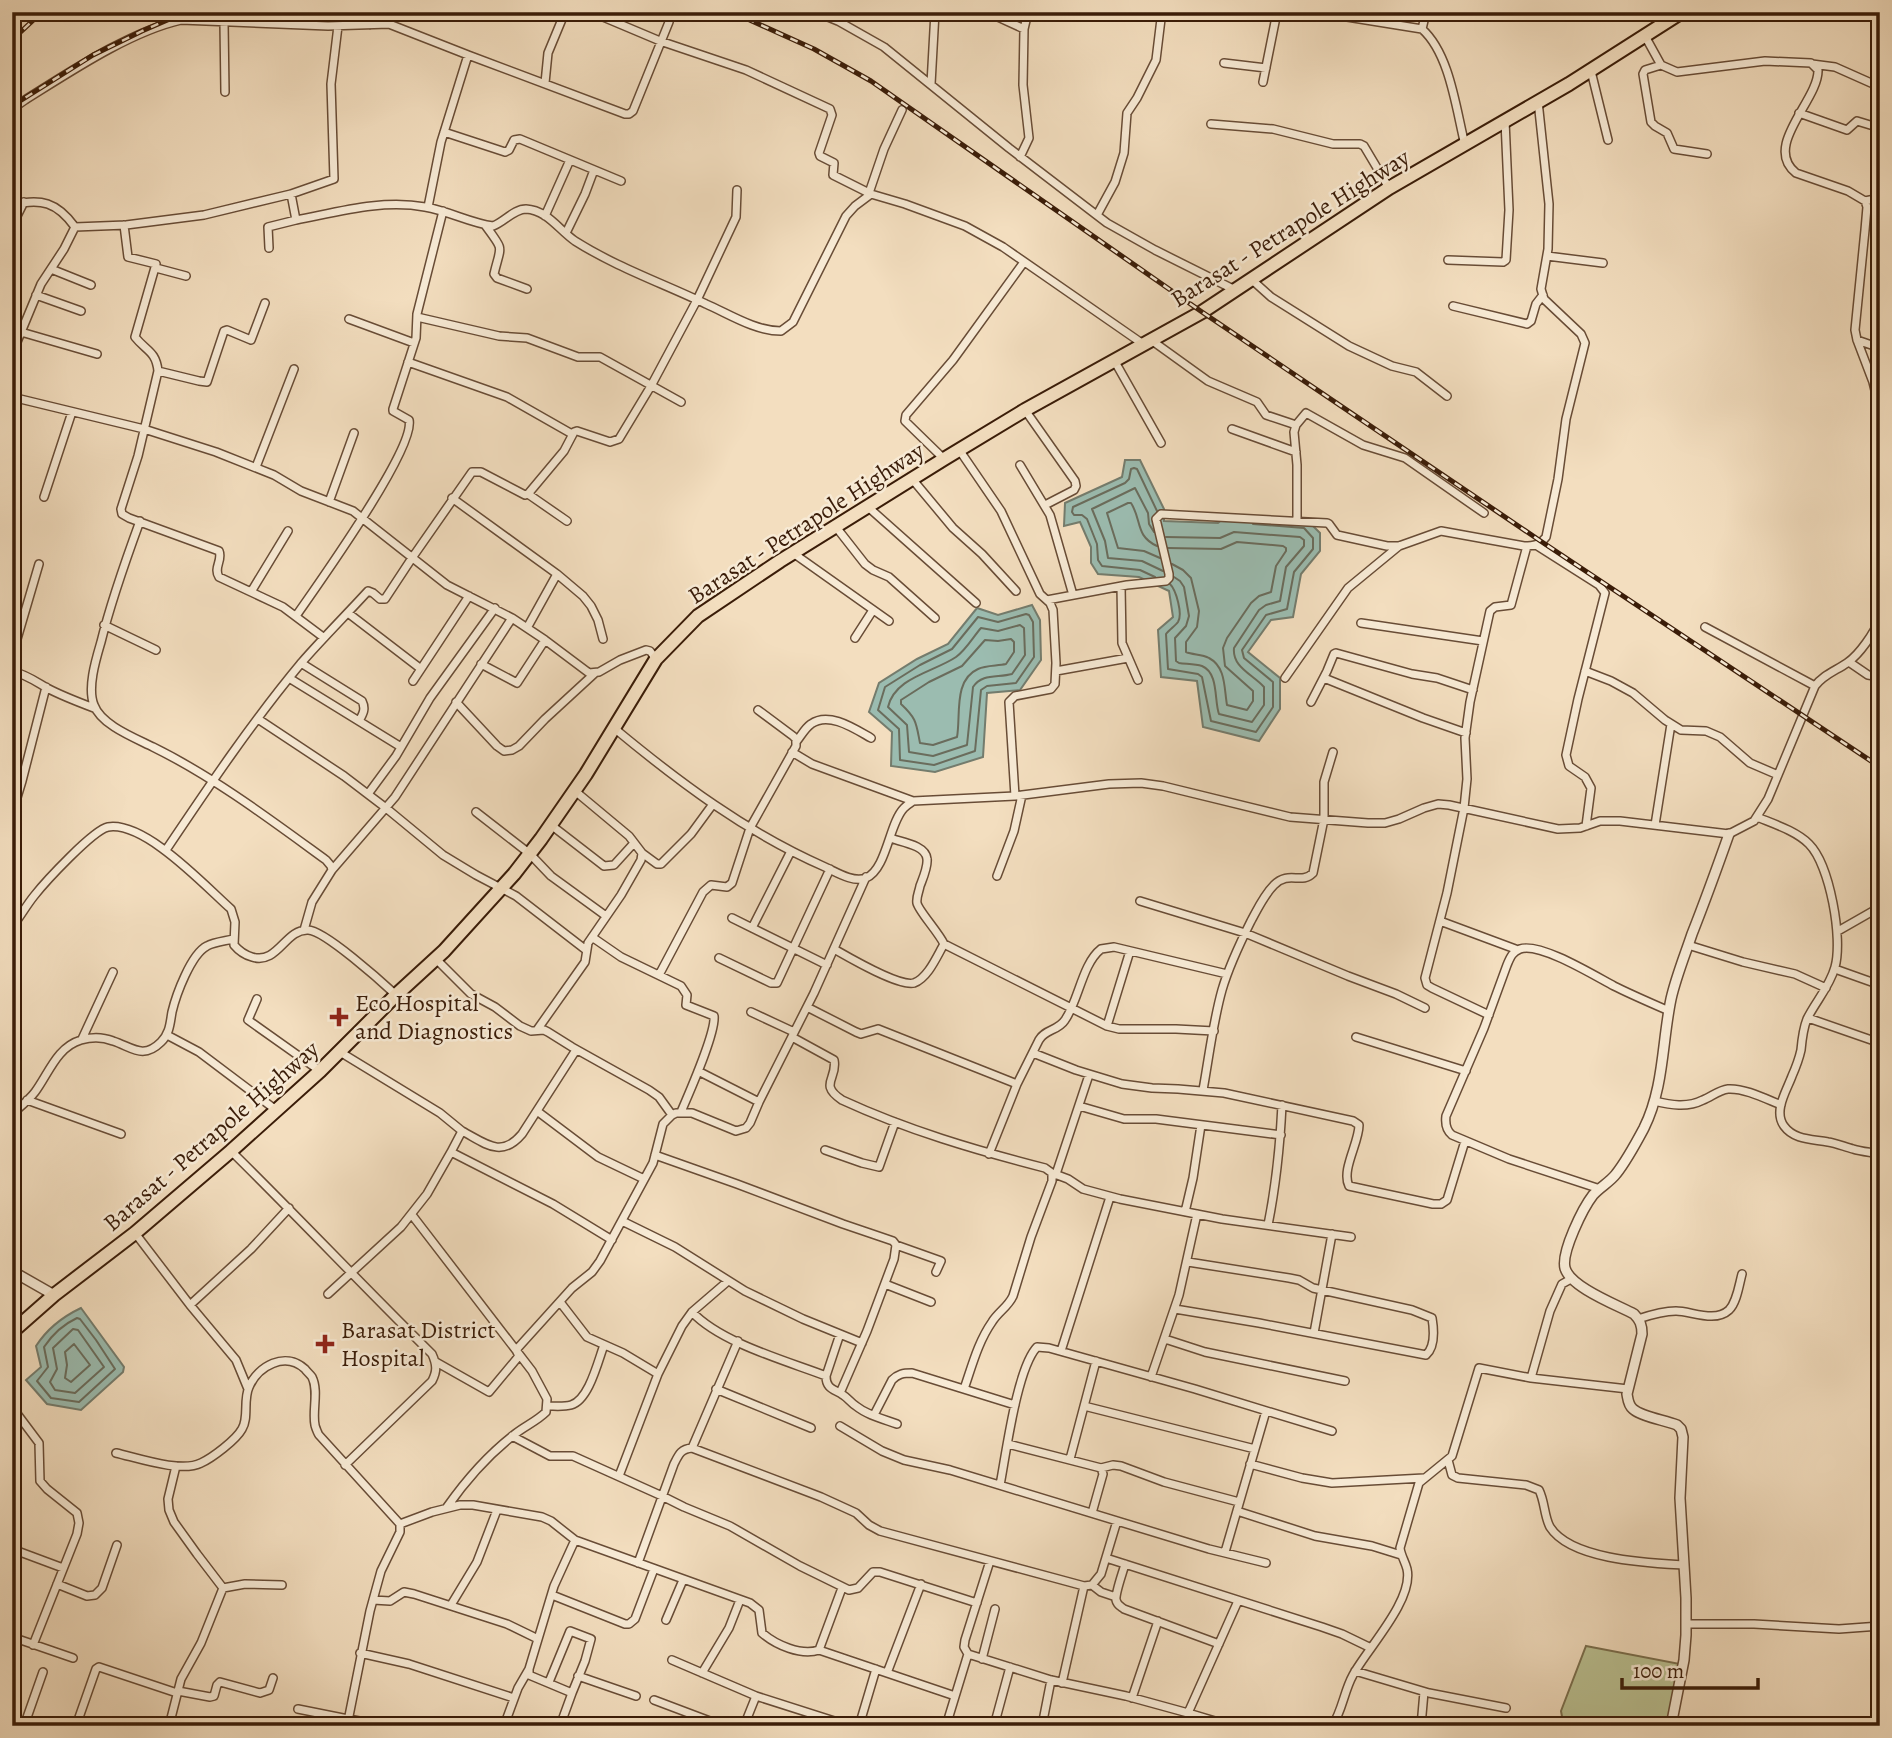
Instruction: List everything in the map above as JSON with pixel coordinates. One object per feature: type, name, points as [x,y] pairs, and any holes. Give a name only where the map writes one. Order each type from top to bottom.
[{"type":"highway","name":"Barasat - Petrapole Highway","points":[[12,1332],[231,1151],[320,1071],[436,959],[530,854],[575,791],[656,659],[698,616],[944,459],[1236,290],[1389,188],[1591,71],[1682,12]]},
{"type":"street","points":[[370,25],[373,12]]},
{"type":"street","points":[[545,83],[548,52],[565,12]]},
{"type":"street","points":[[816,12],[884,47],[1020,157],[1097,215],[1155,250],[1236,290]]},
{"type":"street","points":[[930,84],[935,12]]},
{"type":"street","points":[[988,12],[1024,29]]},
{"type":"street","points":[[1020,157],[1029,138],[1023,85],[1024,29],[1028,12]]},
{"type":"street","points":[[1097,215],[1115,182],[1124,153],[1127,113],[1156,60],[1164,12]]},
{"type":"street","points":[[1263,82],[1277,12]]},
{"type":"street","points":[[1316,12],[1422,29],[1431,37],[1439,50],[1449,80],[1465,145]]},
{"type":"street","points":[[1422,29],[1426,12]]},
{"type":"street","points":[[603,17],[660,41],[746,70],[830,109],[832,115],[819,153],[834,163],[833,176],[870,194],[965,226],[1003,247],[1208,381],[1257,402],[1266,415],[1296,425]]},
{"type":"street","points":[[12,109],[112,48],[168,23],[181,20],[338,26],[389,24],[629,114],[669,22]]},
{"type":"street","points":[[224,23],[225,92]]},
{"type":"street","points":[[75,227],[124,225],[204,215],[291,194],[331,181],[334,177],[331,84],[338,26]]},
{"type":"street","points":[[1644,36],[1661,65],[1676,72],[1765,61],[1811,63],[1835,67],[1880,87]]},
{"type":"street","points":[[428,207],[444,132],[468,55]]},
{"type":"street","points":[[1224,63],[1266,68]]},
{"type":"street","points":[[1811,63],[1818,70],[1817,84],[1799,113],[1785,153],[1786,161],[1796,173],[1848,191],[1865,201],[1866,230],[1856,315],[1857,341],[1873,382],[1879,407]]},
{"type":"street","points":[[1661,65],[1645,70],[1643,74],[1652,124],[1667,133],[1674,149],[1707,154]]},
{"type":"street","points":[[1591,71],[1608,140]]},
{"type":"street","points":[[1047,600],[1121,586],[1166,581],[1169,578],[1156,519],[1161,514],[1327,523],[1336,535],[1387,546],[1399,546],[1441,531],[1527,546],[1542,542],[1546,537],[1557,487],[1566,419],[1585,343],[1581,334],[1543,295],[1549,195],[1538,101]]},
{"type":"street","points":[[269,248],[268,227],[376,205],[428,207],[493,226],[520,210],[530,209],[545,216],[573,240],[630,271],[734,318],[765,329],[781,331],[793,322],[846,216],[870,194],[884,149],[902,110]]},
{"type":"street","points":[[1799,113],[1847,130],[1857,121],[1880,128]]},
{"type":"street","points":[[1448,260],[1506,260],[1510,210],[1505,120]]},
{"type":"street","points":[[1211,124],[1273,130],[1333,144],[1360,144],[1364,146],[1389,188]]},
{"type":"street","points":[[444,132],[505,152],[514,140],[520,139],[621,181]]},
{"type":"street","points":[[545,216],[570,160]]},
{"type":"street","points":[[566,233],[594,170]]},
{"type":"street","points":[[166,850],[212,781],[301,663],[368,591],[380,599],[385,599],[468,475],[475,471],[481,472],[522,495],[528,494],[564,451],[572,434],[577,431],[610,442],[619,439],[697,300],[736,217],[737,190]]},
{"type":"street","points":[[291,194],[296,220]]},
{"type":"street","points":[[1865,201],[1880,198]]},
{"type":"street","points":[[12,226],[24,202]]},
{"type":"street","points":[[12,205],[47,202],[65,213],[75,227]]},
{"type":"street","points":[[296,616],[363,519],[400,452],[410,427],[409,420],[393,410],[414,343],[417,317],[443,211]]},
{"type":"street","points":[[124,225],[128,257],[155,263],[156,268],[135,337],[152,353],[158,371],[138,456],[121,509],[122,514],[219,551],[219,577],[296,616],[323,638]]},
{"type":"street","points":[[485,225],[500,244],[501,250],[494,274],[497,278],[527,289]]},
{"type":"street","points":[[12,354],[41,284],[75,227]]},
{"type":"street","points":[[1547,256],[1602,263]]},
{"type":"street","points":[[944,459],[905,421],[906,415],[953,360],[1024,262]]},
{"type":"street","points":[[156,268],[186,276]]},
{"type":"street","points":[[51,269],[91,285]]},
{"type":"street","points":[[1251,279],[1270,297],[1349,346],[1392,366],[1416,372],[1447,396]]},
{"type":"street","points":[[36,295],[81,311]]},
{"type":"street","points":[[1453,306],[1530,323],[1535,304],[1543,295]]},
{"type":"street","points":[[158,371],[207,382],[223,331],[227,330],[251,340],[265,303]]},
{"type":"street","points":[[417,317],[499,336],[527,338],[578,357],[600,357],[681,402]]},
{"type":"street","points":[[349,319],[414,343]]},
{"type":"street","points":[[21,332],[97,354]]},
{"type":"street","points":[[1857,341],[1880,348]]},
{"type":"street","points":[[1114,359],[1161,443]]},
{"type":"street","points":[[408,362],[507,397],[572,434]]},
{"type":"street","points":[[256,467],[294,369]]},
{"type":"street","points":[[12,397],[144,429],[216,452],[274,475],[301,491],[353,511],[447,585],[512,618],[581,668],[595,673]]},
{"type":"street","points":[[1025,410],[1075,481],[1074,490],[1045,506]]},
{"type":"street","points":[[44,497],[72,412]]},
{"type":"street","points":[[1297,522],[1294,432],[1304,414],[1363,445],[1401,456],[1484,513]]},
{"type":"street","points":[[1232,429],[1296,452]]},
{"type":"street","points":[[329,502],[354,433]]},
{"type":"street","points":[[960,451],[1001,511],[1040,594],[1053,610],[1055,684],[1053,688],[1015,696],[1009,702],[1019,796],[1014,831],[997,876]]},
{"type":"street","points":[[1020,465],[1053,523],[1073,595]]},
{"type":"street","points":[[1880,476],[1875,495],[1880,505]]},
{"type":"street","points":[[913,480],[953,528],[982,554],[1016,591]]},
{"type":"street","points":[[528,494],[567,521]]},
{"type":"street","points":[[452,498],[557,574],[587,601],[598,620],[603,639]]},
{"type":"street","points":[[868,507],[976,603]]},
{"type":"street","points":[[94,708],[93,677],[104,625],[140,522]]},
{"type":"street","points":[[836,527],[865,564],[886,575],[934,618]]},
{"type":"street","points":[[251,592],[288,531]]},
{"type":"street","points":[[1536,545],[1599,584],[1605,593],[1566,755],[1569,766],[1585,777],[1591,788],[1586,826]]},
{"type":"street","points":[[1285,678],[1348,589],[1399,546]]},
{"type":"street","points":[[1489,1015],[1427,985],[1425,978],[1447,893],[1464,808],[1467,779],[1466,733],[1483,641],[1492,609],[1509,606],[1513,602],[1527,546]]},
{"type":"street","points":[[793,553],[888,621]]},
{"type":"street","points":[[12,656],[39,564]]},
{"type":"street","points":[[527,628],[557,574]]},
{"type":"street","points":[[1121,586],[1122,643],[1138,680]]},
{"type":"street","points":[[413,681],[469,596]]},
{"type":"street","points":[[368,794],[401,747],[430,698],[495,608]]},
{"type":"street","points":[[855,638],[873,610]]},
{"type":"street","points":[[348,613],[421,669]]},
{"type":"street","points":[[304,930],[312,902],[332,870],[404,783],[512,618]]},
{"type":"street","points":[[792,752],[812,764],[913,801],[1019,796],[1109,784],[1141,783],[1279,815],[1368,823],[1385,823],[1438,804],[1558,829],[1586,826],[1606,820],[1729,834],[1754,821],[1768,799],[1815,686],[1823,677],[1849,662],[1877,628],[1880,618]]},
{"type":"street","points":[[1361,623],[1483,641]]},
{"type":"street","points":[[104,625],[156,650]]},
{"type":"street","points":[[1705,627],[1815,686]]},
{"type":"street","points":[[481,664],[517,684],[545,640]]},
{"type":"street","points":[[456,702],[497,746],[504,751],[512,750],[595,673],[646,650],[654,654],[656,659]]},
{"type":"street","points":[[1311,702],[1334,654],[1340,653],[1473,690]]},
{"type":"street","points":[[1056,671],[1128,658]]},
{"type":"street","points":[[1849,662],[1868,675],[1880,677]]},
{"type":"street","points":[[301,663],[362,701],[364,712],[359,721]]},
{"type":"street","points":[[12,671],[31,677],[69,699],[94,708],[104,720],[212,781],[326,860],[332,870]]},
{"type":"street","points":[[1585,671],[1633,693],[1681,730],[1706,731],[1720,737],[1756,767],[1778,775]]},
{"type":"street","points":[[289,678],[401,747]]},
{"type":"street","points":[[1324,678],[1466,733]]},
{"type":"street","points":[[12,814],[46,687]]},
{"type":"street","points":[[758,710],[793,736],[796,742]]},
{"type":"street","points":[[258,719],[368,794],[443,855],[516,896],[586,950]]},
{"type":"street","points":[[659,975],[703,892],[711,885],[727,887],[732,883],[750,828],[796,742],[807,727],[825,719],[847,725],[872,738]]},
{"type":"street","points":[[1655,825],[1671,724]]},
{"type":"street","points":[[614,728],[663,768],[750,828],[791,851],[848,877],[866,877]]},
{"type":"street","points":[[1203,1090],[1221,992],[1245,933],[1276,883],[1283,878],[1305,878],[1313,873],[1324,819],[1324,782],[1333,752]]},
{"type":"street","points":[[575,791],[629,836],[642,853],[661,864],[691,834],[713,804]]},
{"type":"street","points":[[516,1350],[600,1261],[644,1179],[655,1155],[660,1131],[671,1115],[692,1113],[730,1130],[741,1131],[750,1123],[827,965],[866,877],[878,865],[898,817],[913,801]]},
{"type":"street","points":[[476,812],[530,854],[551,876],[606,916]]},
{"type":"street","points":[[1757,817],[1800,837],[1813,849],[1830,891],[1838,931],[1839,953],[1835,968],[1803,1030],[1798,1059],[1781,1105],[1781,1123],[1793,1134],[1811,1140],[1880,1154]]},
{"type":"street","points":[[551,825],[604,866],[614,865],[634,843]]},
{"type":"street","points":[[12,927],[35,895],[68,860],[95,835],[106,828],[118,827],[138,833],[166,850],[231,909],[235,922],[234,945],[245,954],[260,959],[274,954],[296,933],[304,930],[318,932],[397,995]]},
{"type":"street","points":[[1671,1726],[1684,1660],[1686,1623],[1680,1498],[1683,1437],[1681,1429],[1676,1425],[1632,1409],[1628,1402],[1628,1390],[1642,1334],[1642,1325],[1638,1319],[1634,1314],[1571,1279],[1565,1271],[1564,1263],[1585,1208],[1616,1174],[1651,1113],[1678,973],[1729,834]]},
{"type":"street","points":[[890,838],[920,848],[925,853],[927,866],[917,904],[944,944],[1107,1026],[1214,1031]]},
{"type":"street","points":[[752,928],[791,851]]},
{"type":"street","points":[[537,1030],[585,962],[586,950],[635,872],[642,853]]},
{"type":"street","points":[[719,958],[775,984],[830,869]]},
{"type":"street","points":[[1140,901],[1245,933],[1425,1008]]},
{"type":"street","points":[[1838,931],[1880,907]]},
{"type":"street","points":[[732,918],[827,965]]},
{"type":"street","points":[[1440,920],[1518,950]]},
{"type":"street","points":[[593,937],[621,957],[685,989],[686,1004],[714,1016],[714,1024],[698,1071],[681,1112]]},
{"type":"street","points":[[14,1110],[34,1093],[62,1051],[70,1044],[82,1039],[96,1038],[111,1040],[139,1052],[156,1047],[167,1035],[179,992],[193,960],[205,947],[233,939]]},
{"type":"street","points":[[834,949],[890,978],[914,983],[921,979],[944,944]]},
{"type":"street","points":[[1688,945],[1795,974],[1826,988]]},
{"type":"street","points":[[989,1154],[1017,1084],[1042,1034],[1062,1024],[1091,960],[1097,953],[1107,947],[1227,974]]},
{"type":"street","points":[[1600,1189],[1509,1159],[1465,1141],[1448,1131],[1446,1116],[1511,955],[1518,950],[1527,948],[1550,953],[1669,1011]]},
{"type":"street","points":[[1107,1026],[1130,951]]},
{"type":"street","points":[[436,959],[480,1000],[495,1007],[526,1030],[548,1032],[659,1097],[671,1115]]},
{"type":"street","points":[[1835,968],[1880,985]]},
{"type":"street","points":[[82,1039],[113,972]]},
{"type":"street","points":[[257,999],[248,1020],[320,1071]]},
{"type":"street","points":[[807,1007],[861,1034],[878,1029],[1017,1084]]},
{"type":"street","points":[[751,1012],[834,1060],[835,1066],[829,1086],[832,1093],[895,1122],[989,1154],[1045,1168],[1083,1189],[1110,1197],[1197,1214],[1351,1237]]},
{"type":"street","points":[[1808,1018],[1880,1043]]},
{"type":"street","points":[[167,1035],[205,1056],[276,1110]]},
{"type":"street","points":[[1356,1037],[1466,1071]]},
{"type":"street","points":[[340,1052],[440,1113],[462,1131],[500,1148],[511,1145],[522,1134],[576,1049]]},
{"type":"street","points":[[1033,1053],[1111,1082],[1152,1088],[1203,1090],[1353,1121],[1359,1125],[1359,1133],[1348,1169],[1346,1180],[1349,1186],[1419,1202],[1441,1204],[1447,1200],[1465,1141]]},
{"type":"street","points":[[698,1071],[759,1102]]},
{"type":"street","points":[[964,1389],[976,1351],[990,1325],[1010,1304],[1031,1237],[1090,1075]]},
{"type":"street","points":[[1654,1101],[1677,1106],[1687,1105],[1732,1089],[1781,1105]]},
{"type":"street","points":[[27,1100],[121,1134]]},
{"type":"street","points":[[1268,1225],[1276,1180],[1282,1105]]},
{"type":"street","points":[[1079,1106],[1124,1119],[1156,1119],[1281,1135]]},
{"type":"street","points":[[537,1111],[598,1157],[644,1179]]},
{"type":"street","points":[[825,1150],[879,1167],[895,1122]]},
{"type":"street","points":[[1185,1212],[1201,1125]]},
{"type":"street","points":[[328,1294],[412,1215],[462,1131]]},
{"type":"street","points":[[231,1151],[432,1354],[436,1362],[432,1381],[345,1465]]},
{"type":"street","points":[[451,1152],[554,1204],[612,1240]]},
{"type":"street","points":[[655,1155],[888,1238],[896,1245],[941,1261],[936,1272]]},
{"type":"street","points":[[1062,1351],[1110,1197]]},
{"type":"street","points":[[190,1305],[251,1249],[289,1208]]},
{"type":"street","points":[[1151,1377],[1175,1309],[1197,1214]]},
{"type":"street","points":[[412,1215],[532,1371],[543,1390],[547,1406],[547,1412],[512,1436],[466,1483],[447,1508]]},
{"type":"street","points":[[622,1221],[676,1247],[754,1295],[862,1343]]},
{"type":"street","points":[[135,1233],[236,1360],[248,1389]]},
{"type":"street","points":[[1314,1333],[1332,1234]]},
{"type":"street","points":[[840,1393],[885,1284],[896,1245]]},
{"type":"street","points":[[1175,1309],[1426,1355],[1432,1344],[1432,1318],[1412,1310],[1313,1288],[1289,1278],[1188,1262]]},
{"type":"street","points":[[12,1271],[54,1295]]},
{"type":"street","points":[[1638,1319],[1675,1311],[1703,1315],[1723,1314],[1733,1305],[1742,1274]]},
{"type":"street","points":[[1531,1378],[1549,1311],[1562,1284],[1571,1279]]},
{"type":"street","points":[[619,1476],[658,1374],[682,1326],[692,1311],[728,1281]]},
{"type":"street","points":[[885,1284],[931,1301]]},
{"type":"street","points":[[560,1302],[587,1337],[623,1353],[658,1374]]},
{"type":"street","points":[[692,1311],[716,1330],[758,1351],[826,1376]]},
{"type":"street","points":[[840,1334],[826,1376],[829,1388],[874,1415],[897,1424]]},
{"type":"street","points":[[1165,1339],[1205,1352],[1345,1381]]},
{"type":"street","points":[[692,1448],[738,1341]]},
{"type":"street","points":[[547,1406],[578,1402],[588,1388],[604,1345]]},
{"type":"street","points":[[1000,1485],[1016,1405],[1037,1347],[1062,1351],[1332,1431]]},
{"type":"street","points":[[436,1362],[489,1392],[519,1356],[516,1350]]},
{"type":"street","points":[[117,1453],[176,1466],[199,1464],[240,1433],[244,1426],[248,1389],[256,1375],[264,1368],[279,1361],[291,1361],[298,1363],[312,1377],[315,1426],[319,1435],[400,1524],[400,1532],[381,1571],[373,1600],[347,1723]]},
{"type":"street","points":[[1070,1459],[1096,1362]]},
{"type":"street","points":[[1332,1726],[1355,1671],[1390,1622],[1403,1593],[1407,1569],[1401,1555],[1401,1541],[1413,1500],[1419,1483],[1448,1460],[1455,1449],[1479,1368],[1531,1378],[1628,1390]]},
{"type":"street","points":[[874,1415],[892,1380],[904,1373],[912,1373],[1016,1405]]},
{"type":"street","points":[[716,1389],[811,1428]]},
{"type":"street","points":[[1084,1406],[1255,1449]]},
{"type":"street","points":[[12,1407],[39,1443],[40,1480],[47,1489],[78,1513],[79,1522],[77,1534],[33,1645]]},
{"type":"street","points":[[1225,1552],[1266,1411]]},
{"type":"street","points":[[840,1426],[881,1451],[904,1460],[950,1470],[1209,1549],[1266,1563]]},
{"type":"street","points":[[512,1436],[550,1456],[573,1456],[730,1526],[842,1588],[854,1590],[873,1572],[880,1572],[977,1603]]},
{"type":"street","points":[[1008,1444],[1101,1468],[1121,1466],[1164,1482],[1239,1502]]},
{"type":"street","points":[[638,1563],[678,1455],[684,1448],[692,1448],[792,1485],[856,1513],[880,1531],[1088,1586],[1116,1597]]},
{"type":"street","points":[[1448,1460],[1452,1475],[1458,1478],[1526,1485],[1539,1490],[1549,1526],[1576,1547],[1617,1560],[1684,1565]]},
{"type":"street","points":[[1250,1464],[1332,1483],[1424,1478]]},
{"type":"street","points":[[176,1466],[168,1499],[169,1510],[174,1522],[223,1588]]},
{"type":"street","points":[[1092,1513],[1102,1479],[1101,1468]]},
{"type":"street","points":[[400,1524],[460,1505],[542,1517],[575,1541],[756,1606],[762,1633],[800,1652],[819,1650],[956,1696]]},
{"type":"street","points":[[451,1605],[477,1562],[498,1510]]},
{"type":"street","points":[[1237,1511],[1315,1536],[1372,1546],[1401,1555]]},
{"type":"street","points":[[1062,1683],[1088,1586],[1101,1574],[1117,1521]]},
{"type":"street","points":[[504,1726],[528,1669],[552,1595],[575,1541]]},
{"type":"street","points":[[57,1584],[81,1594],[95,1595],[102,1588],[117,1545]]},
{"type":"street","points":[[12,1549],[63,1568]]},
{"type":"street","points":[[1106,1558],[1342,1634],[1371,1648]]},
{"type":"street","points":[[990,1560],[965,1640],[964,1647],[968,1654],[1062,1683],[1188,1713],[1223,1726]]},
{"type":"street","points":[[1125,1564],[1116,1597],[1118,1605],[1219,1644]]},
{"type":"street","points":[[552,1595],[629,1625],[635,1619],[654,1569]]},
{"type":"street","points":[[666,1620],[683,1580]]},
{"type":"street","points":[[223,1588],[245,1584],[282,1585]]},
{"type":"street","points":[[887,1673],[921,1584]]},
{"type":"street","points":[[169,1726],[184,1671],[201,1643],[223,1588]]},
{"type":"street","points":[[819,1650],[842,1588]]},
{"type":"street","points":[[373,1600],[390,1601],[404,1592],[507,1624],[538,1639]]},
{"type":"street","points":[[702,1674],[729,1628],[740,1600]]},
{"type":"street","points":[[1188,1713],[1238,1601]]},
{"type":"street","points":[[982,1658],[995,1609]]},
{"type":"street","points":[[1132,1698],[1158,1621]]},
{"type":"street","points":[[1686,1623],[1839,1629],[1880,1626]]},
{"type":"street","points":[[549,1682],[570,1631],[591,1639],[560,1726]]},
{"type":"street","points":[[12,1637],[73,1658]]},
{"type":"street","points":[[360,1653],[420,1667],[514,1698]]},
{"type":"street","points":[[946,1726],[968,1654]]},
{"type":"street","points":[[671,1660],[757,1696],[850,1726]]},
{"type":"street","points":[[76,1726],[99,1667],[178,1692],[210,1697],[214,1696],[220,1682],[260,1693],[269,1690],[273,1678]]},
{"type":"street","points":[[994,1726],[1010,1667]]},
{"type":"street","points":[[528,1669],[529,1675],[572,1693]]},
{"type":"street","points":[[859,1726],[876,1669]]},
{"type":"street","points":[[1355,1671],[1424,1692],[1506,1708]]},
{"type":"street","points":[[24,1726],[43,1672]]},
{"type":"street","points":[[579,1676],[636,1696]]},
{"type":"street","points":[[1051,1680],[1042,1723],[1069,1726]]},
{"type":"street","points":[[1421,1726],[1424,1692]]},
{"type":"street","points":[[744,1726],[757,1696]]},
{"type":"street","points":[[654,1700],[723,1726]]},
{"type":"street","points":[[298,1709],[347,1723],[387,1726]]},
{"type":"green space","points":[[1586,1646],[1680,1664],[1675,1726],[1571,1726],[1563,1722],[1561,1711]]},
{"type":"water","points":[[1125,460],[1140,460],[1164,509],[1164,521],[1218,523],[1227,515],[1308,521],[1320,533],[1320,551],[1301,574],[1293,617],[1271,620],[1248,652],[1280,678],[1280,709],[1259,741],[1203,727],[1197,681],[1161,677],[1158,630],[1173,617],[1169,591],[1139,577],[1098,574],[1091,563],[1091,547],[1080,522],[1064,526],[1065,503],[1122,477]]},
{"type":"water","points":[[1032,605],[1040,620],[1041,660],[1020,690],[987,693],[983,757],[935,772],[891,766],[892,732],[869,712],[879,683],[917,659],[948,644],[977,608],[998,615]]},
{"type":"water","points":[[81,1308],[124,1367],[123,1372],[81,1410],[47,1404],[26,1380],[41,1367],[36,1346],[40,1340],[56,1324]]},
{"type":"railway","points":[[12,40],[42,12]]},
{"type":"railway","points":[[12,106],[93,55],[186,12]]},
{"type":"railway","points":[[732,12],[814,49],[871,81],[1202,312],[1880,767]]},
{"type":"place","name":"Eco Hospital and Diagnostics","points":[[339,1017]]},
{"type":"place","name":"Barasat District Hospital","points":[[325,1344]]}]
